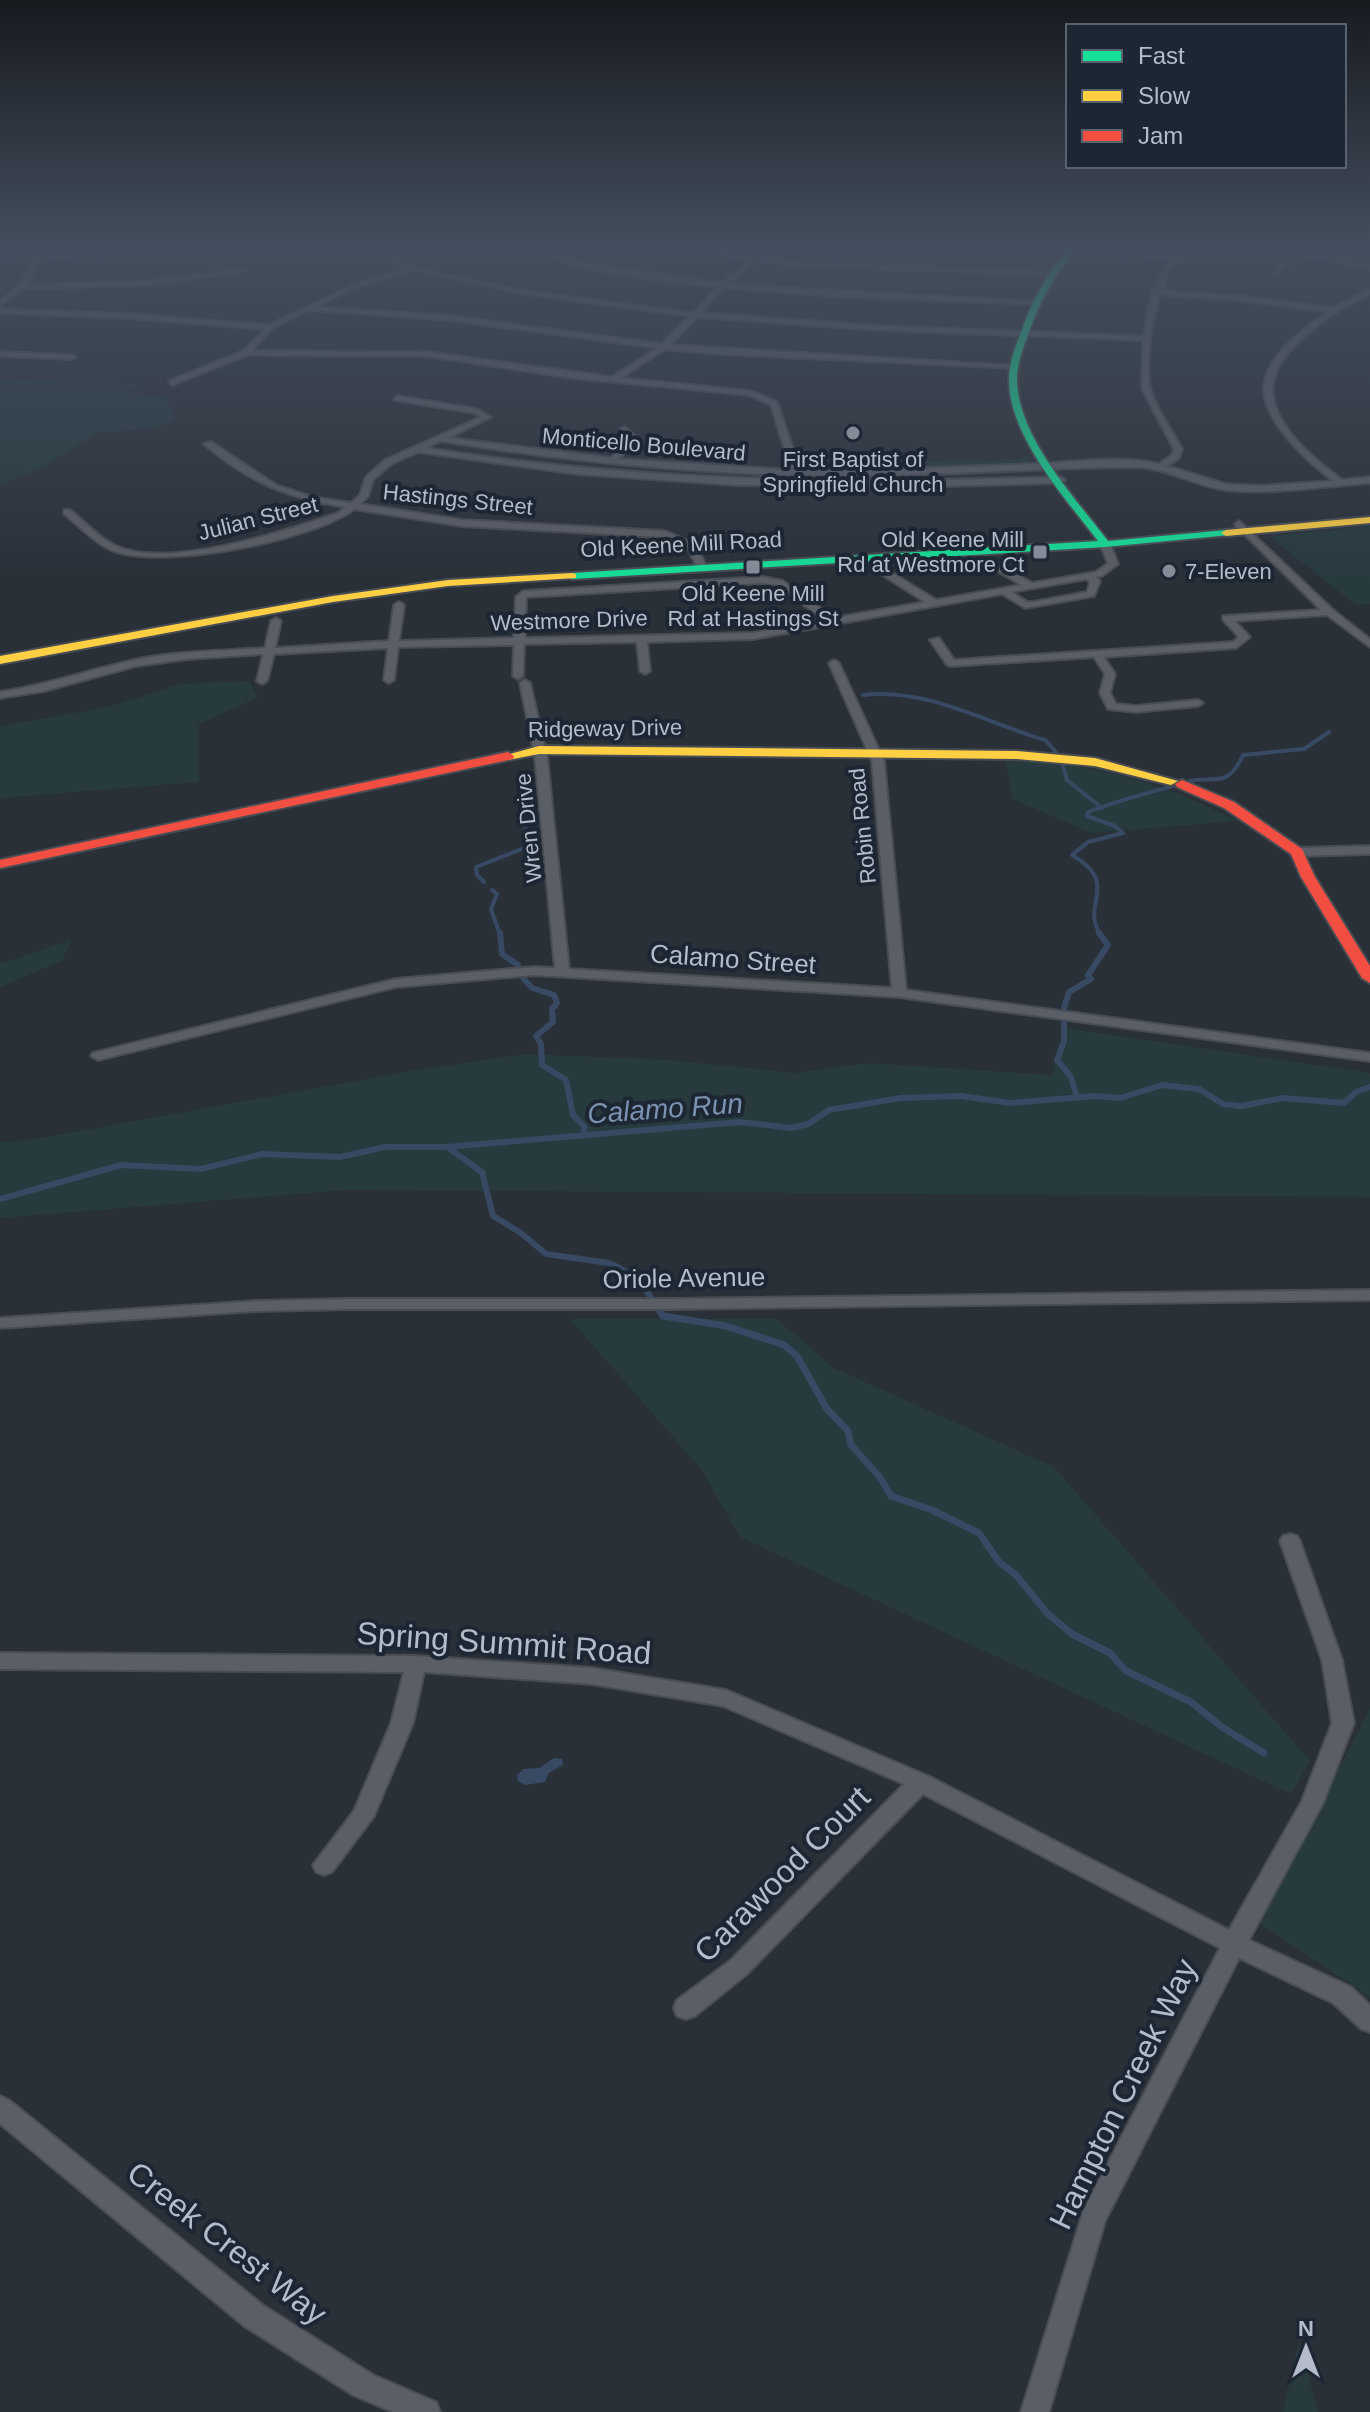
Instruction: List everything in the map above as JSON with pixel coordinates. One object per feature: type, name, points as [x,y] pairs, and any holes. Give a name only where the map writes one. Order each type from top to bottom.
[{"type":"street","points":[[172,383],[232,359]]},
{"type":"street","points":[[460,359],[613,380],[738,391],[764,397],[774,404],[796,472]]},
{"type":"street","points":[[613,380],[645,359]]},
{"type":"street","points":[[848,359],[1015,366]]},
{"type":"street","points":[[1017,359],[1013,391],[1030,435],[1102,540],[1113,564],[1110,569],[1087,576]]},
{"type":"street","points":[[1148,359],[1146,389],[1178,449],[1176,456],[1162,466]]},
{"type":"street","points":[[1282,359],[1270,378],[1268,396],[1276,414],[1307,456],[1340,482]]},
{"type":"street","name":"Julian Street","points":[[67,512],[111,547],[129,553],[164,556],[293,533],[330,520],[351,506],[364,496],[369,479],[381,467],[487,415],[397,398]]},
{"type":"street","points":[[612,462],[634,438],[625,429]]},
{"type":"street","name":"Monticello Boulevard","points":[[440,439],[612,462],[796,472],[1056,473]]},
{"type":"street","name":"Hastings Street","points":[[208,444],[279,489],[351,506],[462,523],[654,532],[685,541],[695,549],[700,564]]},
{"type":"street","name":"Monticello Boulevard","points":[[417,449],[543,468],[716,483],[869,486],[1162,466],[1201,482],[1224,487],[1370,480]]},
{"type":"street","name":"Old Keene Mill Road","points":[[1243,528],[1370,511]]},
{"type":"street","name":"Old Keene Mill Road","points":[[0,660],[280,608],[407,588],[512,577],[1370,520]]},
{"type":"street","points":[[1243,528],[1329,612],[1370,644]]},
{"type":"street","points":[[987,561],[1030,586]]},
{"type":"street","name":"Old Keene Mill Road","points":[[0,650],[375,583],[503,570],[700,564]]},
{"type":"street","points":[[878,568],[932,602]]},
{"type":"street","points":[[1003,591],[1025,605],[1033,605],[1091,594],[1095,581],[1087,576]]},
{"type":"street","name":"Westmore Drive","points":[[0,695],[158,659],[393,644],[753,636],[1087,576]]},
{"type":"street","name":"Wren Drive","points":[[562,971],[539,750],[522,680],[518,641],[521,597],[544,592],[773,581],[830,620]]},
{"type":"street","points":[[389,680],[399,605]]},
{"type":"street","points":[[935,640],[951,663],[1236,645],[1245,637],[1227,618],[1329,612]]},
{"type":"street","points":[[262,681],[276,621]]},
{"type":"street","points":[[642,638],[645,671]]},
{"type":"street","points":[[1097,654],[1110,674],[1105,693],[1112,707],[1136,709],[1198,703]]},
{"type":"street","name":"Robin Road","points":[[834,663],[878,761],[899,993]]},
{"type":"street","name":"Ridgeway Drive","points":[[0,864],[539,750],[874,752],[1051,757],[1114,765],[1176,782],[1229,805],[1297,852],[1308,877],[1370,978]]},
{"type":"street","points":[[1297,852],[1370,850]]},
{"type":"street","name":"Calamo Street","points":[[98,1056],[396,983],[474,974],[562,971],[899,993],[1370,1057]]},
{"type":"street","name":"Oriole Avenue","points":[[0,1323],[257,1306],[1370,1295]]},
{"type":"street","name":"Hampton Creek Way","points":[[1035,2412],[1093,2218],[1234,1944],[1312,1803],[1343,1723],[1332,1660],[1290,1541]]},
{"type":"street","name":"Spring Summit Road","points":[[0,1661],[416,1664],[592,1676],[726,1698],[920,1782],[1234,1944],[1342,1995],[1370,2021]]},
{"type":"street","points":[[324,1865],[363,1816],[402,1723],[416,1664]]},
{"type":"street","name":"Carawood Court","points":[[686,2008],[739,1967],[920,1782]]},
{"type":"street","name":"Creek Crest Way","points":[[0,2108],[254,2316],[363,2385],[426,2412]]},
{"type":"green space","points":[[0,379],[143,384],[127,393],[166,397],[175,420],[150,429],[97,433],[46,465],[0,486]]},
{"type":"green space","points":[[1028,456],[1029,462],[1019,465],[820,470],[807,467],[804,461],[818,464],[1015,460]]},
{"type":"green space","points":[[1370,526],[1370,604],[1356,605],[1269,536]]},
{"type":"green space","points":[[248,681],[259,697],[199,724],[199,782],[0,798],[0,726],[108,707],[181,684]]},
{"type":"green space","points":[[1005,760],[1066,765],[1125,777],[1182,795],[1237,821],[1092,833],[1013,799]]},
{"type":"green space","points":[[71,940],[62,961],[0,987],[0,964]]},
{"type":"green space","points":[[1064,1028],[1370,1073],[1370,1197],[346,1190],[0,1218],[0,1142],[24,1141],[411,1071],[525,1054],[670,1060],[794,1073],[868,1063],[1052,1075]]},
{"type":"green space","points":[[570,1319],[777,1319],[834,1368],[1054,1467],[1310,1761],[1291,1794],[740,1537],[701,1469]]},
{"type":"green space","points":[[1370,1709],[1370,1997],[1259,1923]]},
{"type":"green space","points":[[1299,2340],[1318,2412],[1283,2412]]},
{"type":"water","points":[[554,1758],[562,1759],[563,1765],[549,1773],[545,1782],[525,1785],[518,1781],[517,1776],[523,1769],[539,1768]]},
{"type":"waterway","points":[[863,695],[886,694],[933,701],[1045,740],[1056,752]]},
{"type":"waterway","points":[[1101,807],[1191,781],[1227,777],[1243,755],[1304,749],[1329,732]]},
{"type":"waterway","points":[[1062,762],[1067,780],[1101,807]]},
{"type":"waterway","points":[[1101,807],[1088,812],[1087,816],[1115,826],[1123,833],[1088,842],[1072,855],[1095,876],[1095,924],[1101,935]]},
{"type":"waterway","points":[[484,882],[477,875],[476,867],[529,846],[525,826]]},
{"type":"waterway","points":[[492,890],[497,894],[491,909],[500,935]]},
{"type":"waterway","points":[[500,933],[502,954],[518,965]]},
{"type":"waterway","points":[[1064,1008],[1069,992],[1091,979],[1088,975],[1108,945],[1099,933]]},
{"type":"waterway","points":[[523,978],[532,988],[554,995],[557,1003],[552,1009],[553,1022],[536,1036],[541,1044],[542,1065],[566,1080],[573,1115],[585,1127],[582,1135]]},
{"type":"waterway","points":[[1064,1024],[1064,1041],[1057,1060],[1071,1077],[1077,1097]]},
{"type":"waterway","name":"Calamo Run","points":[[582,1135],[740,1122],[791,1128],[808,1124],[829,1110],[901,1098],[961,1096],[1010,1103],[1094,1096],[1120,1098],[1162,1085],[1199,1089],[1223,1104],[1241,1106],[1283,1098],[1344,1103],[1356,1092],[1370,1087]]},
{"type":"waterway","name":"Calamo Run","points":[[447,1147],[582,1135]]},
{"type":"waterway","name":"Calamo Run","points":[[0,1199],[121,1165],[201,1169],[262,1154],[340,1157],[385,1147],[447,1147]]},
{"type":"waterway","points":[[447,1147],[482,1172],[493,1216],[521,1233],[546,1254],[609,1263],[620,1268],[641,1283],[658,1308]]},
{"type":"waterway","points":[[657,1306],[663,1316],[726,1326],[784,1345],[797,1356],[827,1409],[848,1431],[851,1445],[879,1476],[891,1496],[932,1510],[979,1533],[999,1562],[1015,1574],[1048,1614],[1072,1634],[1110,1653],[1126,1671],[1191,1702],[1222,1727],[1264,1753]]},
{"type":"traffic: fast","points":[[1016,359],[1013,385],[1024,424],[1049,468],[1105,544]]},
{"type":"traffic: fast","points":[[572,576],[1105,544],[1226,533]]},
{"type":"traffic: slow","points":[[1226,533],[1370,520]]},
{"type":"traffic: slow","points":[[0,660],[333,599],[448,583],[572,576]]},
{"type":"traffic: slow","points":[[508,756],[539,750],[1017,755],[1095,762],[1171,781]]},
{"type":"traffic: jam","points":[[0,864],[508,756]]},
{"type":"traffic: jam","points":[[1182,784],[1229,805],[1297,852],[1308,877],[1370,978]]},
{"type":"place","name":"First Baptist of Springfield Church","points":[[853,433]]},
{"type":"place","name":"Old Keene Mill Rd at Westmore Ct","points":[[1040,552]]},
{"type":"place","name":"Old Keene Mill Rd at Hastings St","points":[[753,567]]},
{"type":"place","name":"7-Eleven","points":[[1169,571]]}]
